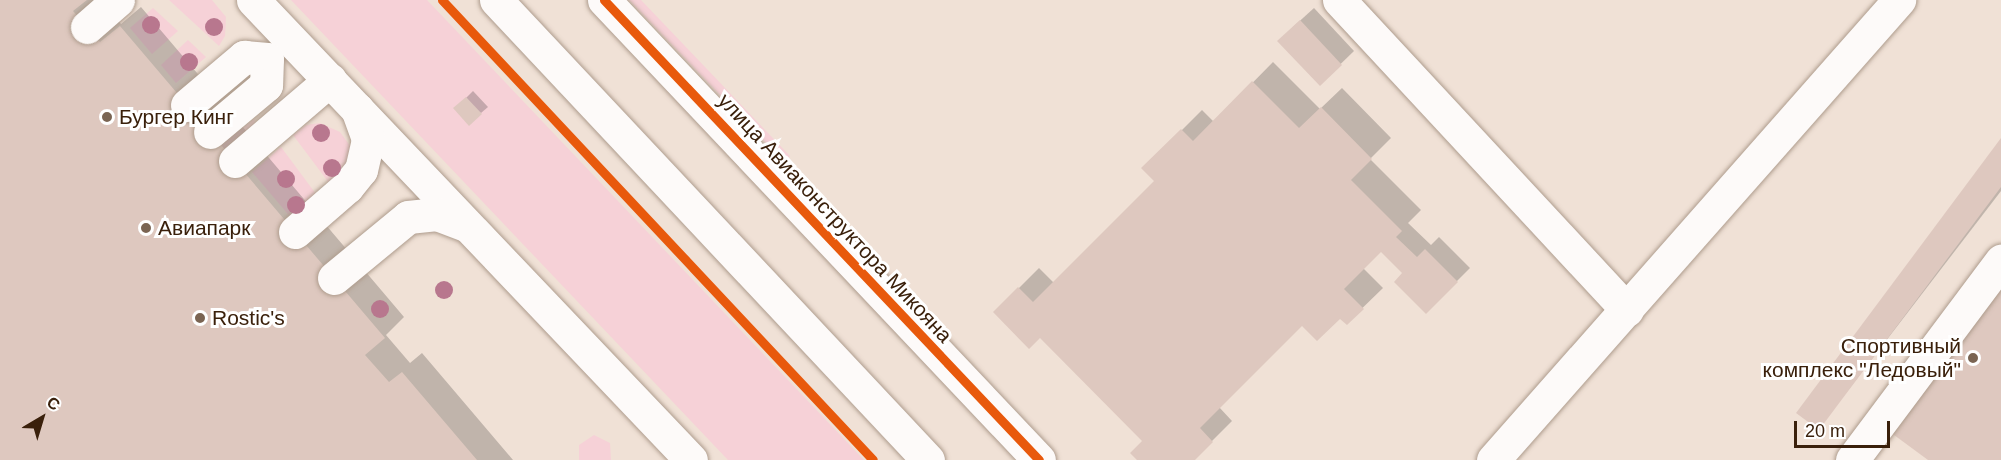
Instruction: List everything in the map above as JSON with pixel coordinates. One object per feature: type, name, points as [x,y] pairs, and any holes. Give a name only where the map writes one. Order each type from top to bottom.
[{"type":"street","points":[[87,27],[118,0]]},
{"type":"street","points":[[253,0],[279,50],[330,80],[691,460]]},
{"type":"street","points":[[496,0],[928,460]]},
{"type":"street","name":"улица Авиаконструктора Микояна","points":[[604,0],[1039,460]]},
{"type":"street","points":[[1339,0],[1628,310]]},
{"type":"street","points":[[1493,460],[1628,310],[1899,0]]},
{"type":"street","points":[[187,105],[244,57],[279,50]]},
{"type":"street","points":[[210,132],[266,85],[279,50]]},
{"type":"street","points":[[235,161],[330,80]]},
{"type":"street","points":[[364,117],[368,139],[361,170],[347,188],[314,255],[399,198],[428,195],[460,218]]},
{"type":"street","points":[[1852,460],[2001,261]]},
{"type":"shaded area","points":[[169,0],[212,0],[226,17],[225,36],[219,46]]},
{"type":"shaded area","points":[[291,0],[427,0],[864,460],[728,460]]},
{"type":"shaded area","points":[[629,0],[641,0],[790,156],[784,162]]},
{"type":"shaded area","points":[[153,8],[178,31],[152,54],[130,28]]},
{"type":"shaded area","points":[[188,40],[206,57],[176,83],[161,65]]},
{"type":"shaded area","points":[[254,119],[255,123],[224,149],[221,145]]},
{"type":"shaded area","points":[[320,123],[340,132],[351,147],[351,159],[332,187],[293,135],[306,125]]},
{"type":"shaded area","points":[[281,147],[319,198],[293,220],[252,172]]},
{"type":"shaded area","points":[[594,435],[610,443],[611,460],[579,460],[579,445]]},
{"type":"building","name":"Авиапарк","points":[[0,0],[87,0],[73,11],[100,42],[120,26],[385,338],[365,355],[389,382],[402,372],[477,460],[0,460]]},
{"type":"building","points":[[1300,20],[1342,65],[1320,86],[1277,41]]},
{"type":"building","points":[[1252,81],[1299,128],[1321,107],[1372,159],[1351,180],[1402,231],[1396,237],[1417,257],[1425,249],[1458,282],[1426,314],[1394,282],[1402,273],[1381,252],[1344,289],[1364,309],[1347,325],[1340,319],[1317,341],[1302,326],[1200,428],[1213,442],[1195,460],[1137,460],[1130,453],[1142,441],[1040,338],[1029,349],[993,312],[1018,287],[1033,302],[1154,181],[1141,168],[1181,129],[1193,141]]},
{"type":"building","points":[[466,97],[482,114],[469,126],[453,108]]},
{"type":"building","points":[[2001,138],[2001,187],[1819,430],[1796,413]]},
{"type":"building","name":"Спортивный комплекс \"Ледовый\"","points":[[2001,285],[2001,460],[1928,460],[1890,432]]},
{"type":"cycle path","points":[[442,0],[873,460]]},
{"type":"cycle path","points":[[604,0],[1039,460]]},
{"type":"place","name":"Бургер Кинг","points":[[107,117]]},
{"type":"place","name":"Авиапарк","points":[[146,228]]},
{"type":"place","name":"Rostic's","points":[[200,318]]},
{"type":"place","name":"Спортивный комплекс \"Ледовый\"","points":[[1973,358]]}]
